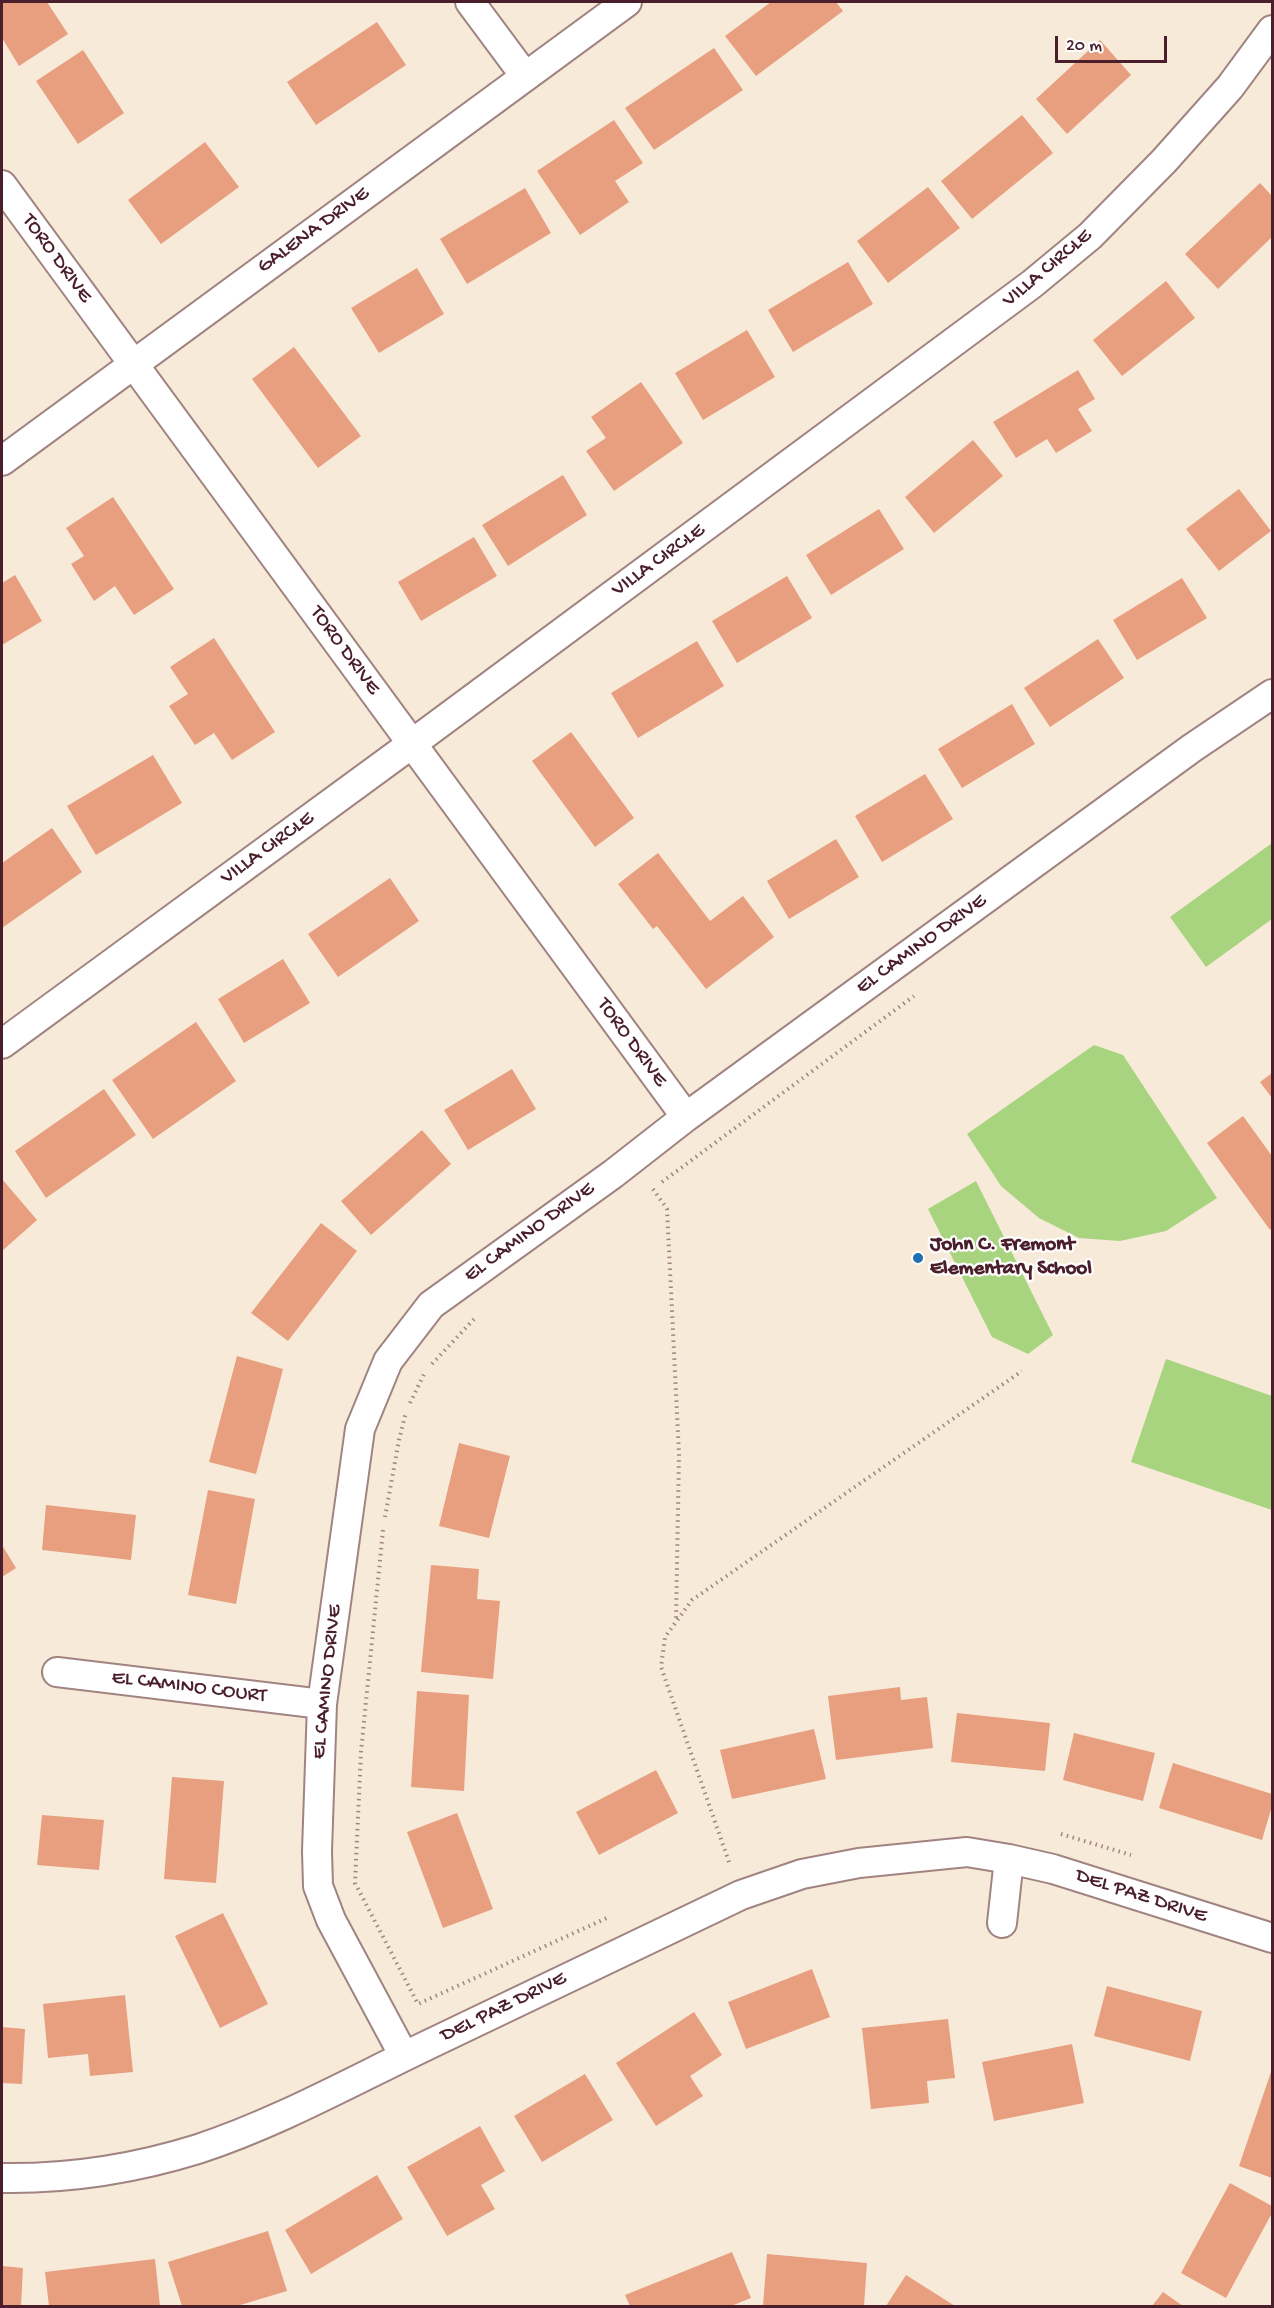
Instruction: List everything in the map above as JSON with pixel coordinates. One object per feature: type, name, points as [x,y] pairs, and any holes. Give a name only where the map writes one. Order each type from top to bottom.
[{"type":"street","points":[[470,2],[525,76]]},
{"type":"street","name":"GALENA DRIVE","points":[[2,461],[627,2]]},
{"type":"street","name":"VILLA CIRCLE","points":[[2,1044],[977,327],[1049,270],[1090,236],[1164,161],[1230,87],[1272,30]]},
{"type":"street","name":"TORO DRIVE","points":[[2,185],[686,1117]]},
{"type":"street","name":"EL CAMINO DRIVE","points":[[404,2056],[331,1920],[318,1886],[317,1851],[322,1704],[360,1429],[388,1361],[431,1305],[1192,748],[1272,694]]},
{"type":"street","name":"EL CAMINO COURT","points":[[57,1672],[322,1704]]},
{"type":"street","name":"DEL PAZ DRIVE","points":[[2,2178],[90,2174],[142,2164],[199,2148],[281,2116],[741,1895],[792,1878],[860,1863],[967,1852],[1010,1859],[1053,1869],[1272,1938]]},
{"type":"street","points":[[1002,1923],[1010,1859]]},
{"type":"path","points":[[646,1194],[920,992]]},
{"type":"path","points":[[653,1189],[667,1209],[679,1454],[676,1622]]},
{"type":"path","points":[[418,2004],[355,1883],[361,1752],[384,1522],[407,1409],[426,1370],[477,1315]]},
{"type":"path","points":[[729,1862],[661,1667],[665,1637],[692,1600],[1022,1371]]},
{"type":"green space","points":[[1272,843],[1272,919],[1206,967],[1170,917]]},
{"type":"green space","points":[[1094,1045],[1123,1055],[1217,1198],[1166,1231],[1120,1241],[1079,1238],[1039,1218],[1001,1186],[967,1134]]},
{"type":"green space","points":[[976,1181],[1053,1335],[1028,1354],[992,1337],[928,1209]]},
{"type":"green space","points":[[1166,1359],[1272,1396],[1272,1510],[1131,1462]]},
{"type":"building","points":[[2,2],[47,2],[68,34],[19,66],[2,38]]},
{"type":"building","points":[[771,2],[836,2],[843,11],[756,76],[725,36]]},
{"type":"building","points":[[377,22],[406,65],[316,125],[287,82]]},
{"type":"building","points":[[1100,40],[1131,75],[1067,134],[1036,99]]},
{"type":"building","points":[[714,48],[743,90],[654,150],[625,108]]},
{"type":"building","points":[[83,50],[124,113],[78,144],[36,81]]},
{"type":"building","points":[[1022,115],[1053,153],[972,219],[941,181]]},
{"type":"building","points":[[614,120],[643,163],[615,181],[629,202],[580,235],[537,171]]},
{"type":"building","points":[[205,142],[239,187],[161,244],[128,200]]},
{"type":"building","points":[[1260,183],[1272,196],[1272,237],[1218,289],[1185,254]]},
{"type":"building","points":[[928,187],[960,228],[888,283],[857,241]]},
{"type":"building","points":[[525,188],[551,233],[467,284],[440,239]]},
{"type":"building","points":[[848,262],[873,304],[793,352],[768,310]]},
{"type":"building","points":[[417,268],[444,314],[379,353],[351,308]]},
{"type":"building","points":[[1166,281],[1195,318],[1122,376],[1093,340]]},
{"type":"building","points":[[747,330],[775,377],[703,420],[675,373]]},
{"type":"building","points":[[294,347],[361,436],[318,468],[252,379]]},
{"type":"building","points":[[1078,370],[1095,399],[1078,409],[1092,431],[1056,453],[1047,439],[1016,458],[993,422]]},
{"type":"building","points":[[641,382],[683,443],[614,491],[586,451],[606,438],[591,417]]},
{"type":"building","points":[[973,440],[1003,476],[934,533],[905,497]]},
{"type":"building","points":[[563,475],[587,515],[508,566],[482,525]]},
{"type":"building","points":[[1239,489],[1271,531],[1219,571],[1186,529]]},
{"type":"building","points":[[113,497],[174,589],[134,615],[115,586],[94,601],[71,564],[84,556],[66,528]]},
{"type":"building","points":[[879,509],[904,549],[831,595],[806,555]]},
{"type":"building","points":[[474,537],[497,576],[421,621],[398,582]]},
{"type":"building","points":[[15,575],[42,621],[2,645],[2,583]]},
{"type":"building","points":[[787,576],[812,618],[737,663],[712,621]]},
{"type":"building","points":[[1182,578],[1207,618],[1137,660],[1113,620]]},
{"type":"building","points":[[214,638],[275,732],[232,760],[214,733],[195,745],[169,706],[188,694],[170,667]]},
{"type":"building","points":[[1098,639],[1124,678],[1050,727],[1024,688]]},
{"type":"building","points":[[697,641],[724,686],[638,738],[611,693]]},
{"type":"building","points":[[1012,704],[1035,744],[962,788],[938,749]]},
{"type":"building","points":[[571,732],[634,818],[595,847],[532,761]]},
{"type":"building","points":[[153,755],[182,803],[96,855],[67,806]]},
{"type":"building","points":[[925,774],[953,819],[882,862],[855,816]]},
{"type":"building","points":[[52,828],[82,872],[2,928],[2,863]]},
{"type":"building","points":[[836,839],[859,877],[789,919],[767,881]]},
{"type":"building","points":[[658,853],[710,921],[743,896],[774,937],[706,989],[657,926],[653,929],[618,884]]},
{"type":"building","points":[[390,878],[419,921],[338,977],[308,934]]},
{"type":"building","points":[[283,959],[310,1003],[244,1043],[218,999]]},
{"type":"building","points":[[196,1022],[236,1081],[153,1139],[112,1080]]},
{"type":"building","points":[[512,1069],[536,1109],[468,1150],[444,1110]]},
{"type":"building","points":[[1272,1073],[1272,1098],[1260,1082]]},
{"type":"building","points":[[104,1089],[136,1135],[46,1198],[15,1151]]},
{"type":"building","points":[[1243,1116],[1272,1156],[1272,1228],[1270,1230],[1207,1143]]},
{"type":"building","points":[[422,1130],[451,1164],[371,1235],[341,1201]]},
{"type":"building","points":[[2,1179],[37,1220],[2,1251]]},
{"type":"building","points":[[321,1223],[357,1251],[288,1341],[251,1313]]},
{"type":"building","points":[[237,1356],[283,1369],[256,1474],[209,1462]]},
{"type":"building","points":[[459,1443],[510,1456],[489,1538],[439,1526]]},
{"type":"building","points":[[208,1490],[255,1499],[236,1604],[188,1595]]},
{"type":"building","points":[[46,1505],[136,1515],[131,1560],[42,1550]]},
{"type":"building","points":[[2,1545],[16,1568],[2,1577]]},
{"type":"building","points":[[431,1565],[479,1569],[477,1599],[500,1601],[493,1679],[421,1672]]},
{"type":"building","points":[[900,1687],[901,1700],[927,1697],[933,1748],[836,1760],[828,1696]]},
{"type":"building","points":[[417,1691],[469,1695],[464,1791],[411,1787]]},
{"type":"building","points":[[957,1713],[1050,1723],[1045,1771],[951,1762]]},
{"type":"building","points":[[814,1729],[826,1779],[732,1799],[720,1750]]},
{"type":"building","points":[[1074,1733],[1155,1753],[1143,1801],[1063,1780]]},
{"type":"building","points":[[1173,1763],[1272,1794],[1272,1806],[1262,1840],[1159,1808]]},
{"type":"building","points":[[656,1770],[678,1813],[599,1855],[576,1812]]},
{"type":"building","points":[[172,1777],[224,1781],[216,1883],[164,1879]]},
{"type":"building","points":[[457,1813],[493,1909],[443,1928],[407,1832]]},
{"type":"building","points":[[42,1815],[104,1820],[99,1870],[37,1865]]},
{"type":"building","points":[[223,1913],[268,2004],[220,2028],[175,1936]]},
{"type":"building","points":[[812,1969],[830,2017],[746,2049],[728,2002]]},
{"type":"building","points":[[1107,1986],[1202,2011],[1190,2061],[1094,2036]]},
{"type":"building","points":[[125,1995],[133,2072],[90,2076],[88,2054],[48,2058],[43,2004]]},
{"type":"building","points":[[694,2012],[722,2055],[690,2076],[703,2096],[656,2126],[616,2063]]},
{"type":"building","points":[[948,2019],[955,2078],[927,2081],[929,2103],[871,2109],[862,2028]]},
{"type":"building","points":[[2,2027],[25,2029],[22,2084],[2,2083]]},
{"type":"building","points":[[1072,2044],[1084,2103],[994,2121],[982,2062]]},
{"type":"building","points":[[1272,2069],[1272,2178],[1239,2166]]},
{"type":"building","points":[[585,2074],[613,2120],[542,2162],[514,2116]]},
{"type":"building","points":[[480,2126],[505,2171],[481,2185],[495,2209],[447,2236],[407,2167]]},
{"type":"building","points":[[377,2175],[403,2219],[311,2274],[285,2230]]},
{"type":"building","points":[[1230,2183],[1272,2206],[1272,2213],[1226,2298],[1181,2273]]},
{"type":"building","points":[[268,2231],[287,2291],[237,2306],[182,2306],[168,2262]]},
{"type":"building","points":[[732,2252],[751,2298],[731,2306],[630,2306],[625,2295]]},
{"type":"building","points":[[767,2254],[867,2263],[864,2306],[763,2306]]},
{"type":"building","points":[[155,2259],[160,2306],[49,2306],[45,2272]]},
{"type":"building","points":[[2,2266],[23,2268],[21,2306],[2,2306]]},
{"type":"building","points":[[906,2275],[955,2306],[886,2306]]},
{"type":"building","points":[[1163,2292],[1183,2306],[1152,2306]]},
{"type":"place","name":"John C. Fremont Elementary School","points":[[918,1258]]}]
